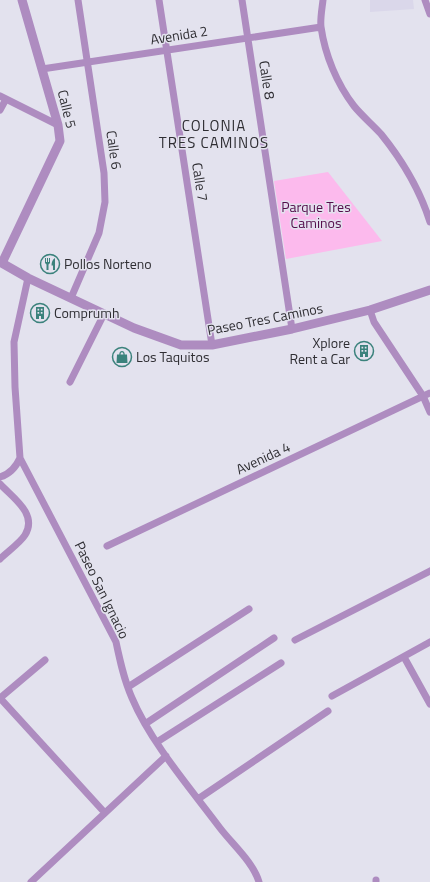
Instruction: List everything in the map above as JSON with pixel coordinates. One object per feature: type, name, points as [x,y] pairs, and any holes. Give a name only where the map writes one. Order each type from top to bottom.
[{"type":"street","name":"Calle 5","points":[[1,263],[60,141],[58,125],[22,0]]},
{"type":"street","name":"Calle 6","points":[[71,298],[99,233],[106,202],[104,173],[78,0]]},
{"type":"street","name":"Calle 7","points":[[159,0],[212,345]]},
{"type":"street","name":"Calle 8","points":[[242,0],[292,329]]},
{"type":"street","points":[[323,0],[321,27],[332,66],[345,94],[355,107],[381,134],[405,169],[417,189],[430,222]]},
{"type":"street","points":[[425,0],[430,14]]},
{"type":"street","name":"Avenida 2","points":[[42,69],[321,27]]},
{"type":"street","points":[[0,110],[3,97],[58,125]]},
{"type":"street","name":"Paseo Tres Caminos","points":[[1,263],[28,278],[134,328],[181,345],[212,345],[292,329],[370,310],[430,290]]},
{"type":"street","name":"Paseo San Ignacio","points":[[28,278],[14,342],[15,388],[20,458],[116,642],[121,669],[132,698],[145,724],[166,756],[198,799],[225,835],[256,872],[259,882]]},
{"type":"street","points":[[370,310],[374,322],[427,394],[430,412]]},
{"type":"street","points":[[70,382],[104,314]]},
{"type":"street","name":"Avenida 4","points":[[106,546],[427,394]]},
{"type":"street","points":[[0,477],[11,472],[17,466],[20,458]]},
{"type":"street","points":[[0,484],[24,509],[28,516],[28,525],[24,535],[0,559]]},
{"type":"street","points":[[295,640],[430,571]]},
{"type":"street","points":[[128,687],[249,609]]},
{"type":"street","points":[[145,724],[274,638]]},
{"type":"street","points":[[332,696],[430,642]]},
{"type":"street","points":[[404,657],[430,704]]},
{"type":"street","points":[[45,660],[0,698],[105,813]]},
{"type":"street","points":[[157,742],[281,664]]},
{"type":"street","points":[[198,799],[328,711]]},
{"type":"street","points":[[31,882],[166,756]]},
{"type":"shaded area","points":[[370,0],[413,0],[414,9],[370,12]]},
{"type":"green space","name":"Parque Tres Caminos","points":[[328,172],[382,241],[286,259],[274,181]]},
{"type":"place","name":"Pollos Norteno","points":[[50,264]]},
{"type":"place","name":"Comprumh","points":[[40,313]]},
{"type":"place","name":"Xplore Rent a Car","points":[[364,351]]},
{"type":"place","name":"Los Taquitos","points":[[122,357]]},
{"type":"district","name":"COLONIA TRES CAMINOS","points":[[214,134]]}]
